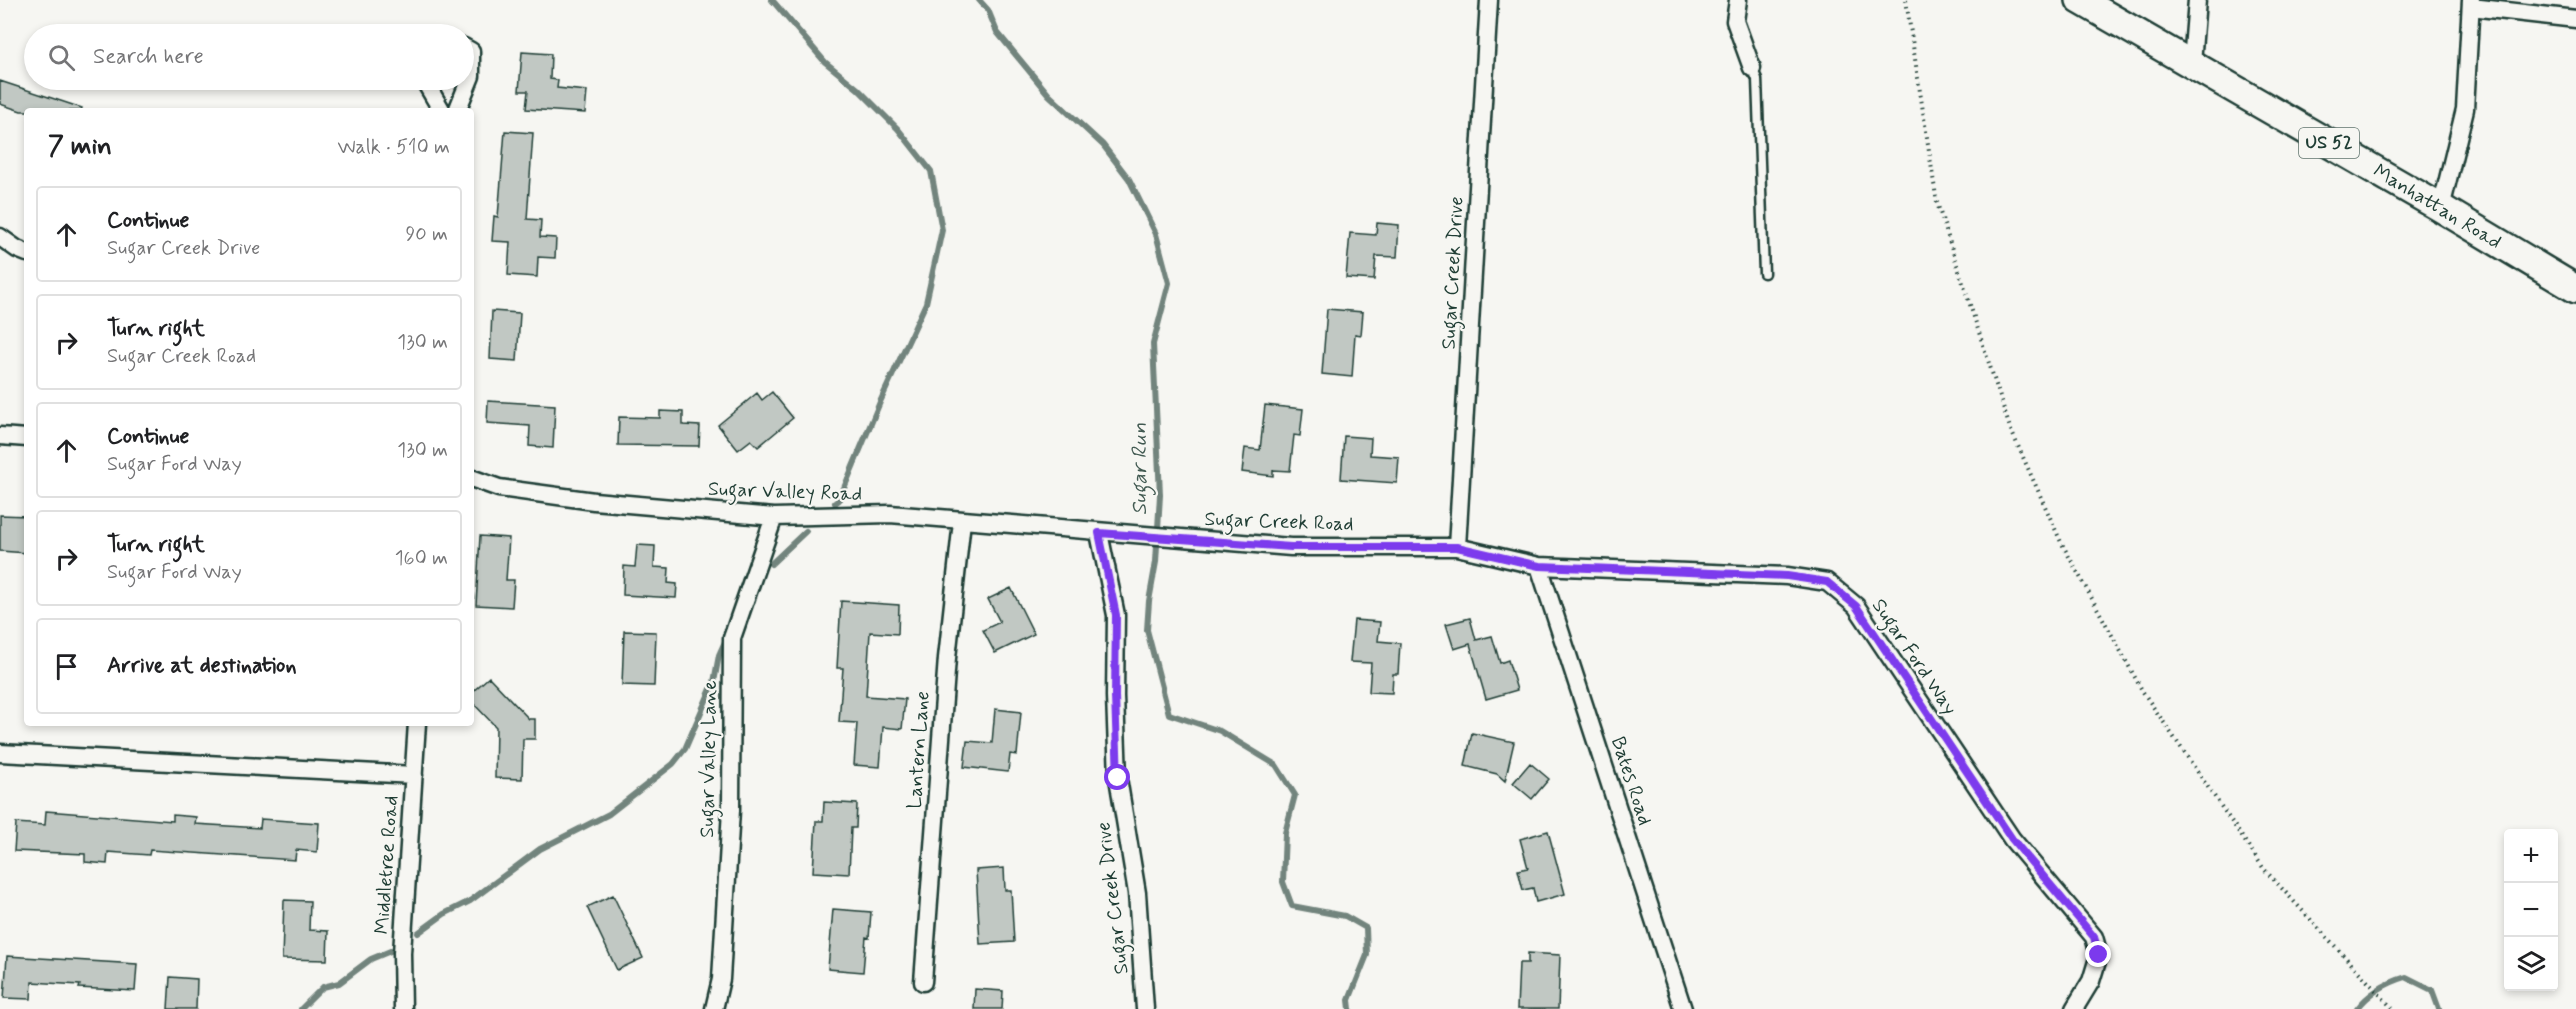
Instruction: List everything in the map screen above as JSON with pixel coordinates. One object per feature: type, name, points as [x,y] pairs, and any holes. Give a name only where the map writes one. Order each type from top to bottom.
[{"type":"main road","name":"Manhattan Road","points":[[2080,0],[2573,284]]},
{"type":"street","name":"Sugar Creek Drive","points":[[1457,547],[1489,0]]},
{"type":"street","points":[[1738,0],[1736,21],[1752,68]]},
{"type":"street","points":[[2192,63],[2197,0]]},
{"type":"street","points":[[2441,208],[2465,108],[2471,3],[2576,19]]},
{"type":"street","points":[[430,90],[440,108]]},
{"type":"street","points":[[458,108],[465,90]]},
{"type":"street","points":[[0,237],[24,252]]},
{"type":"street","points":[[0,436],[24,438]]},
{"type":"street","name":"Sugar Valley Road","points":[[474,479],[499,488],[594,501],[774,517],[890,514],[1099,533]]},
{"type":"street","name":"Sugar Valley Lane","points":[[714,1009],[721,979],[731,810],[732,638],[774,517]]},
{"type":"street","name":"Lantern Lane","points":[[922,982],[947,658],[962,520]]},
{"type":"street","name":"Sugar Creek Drive","points":[[1099,533],[1116,615],[1115,696],[1118,778],[1137,892],[1145,1009]]},
{"type":"street","name":"Sugar Creek Road","points":[[1099,533],[1291,547],[1457,547]]},
{"type":"street","name":"Sugar Ford Way","points":[[1457,547],[1539,566],[1787,576],[1827,582],[1856,606],[2012,839],[2094,937],[2099,955],[2091,981],[2074,1009]]},
{"type":"street","name":"Bates Road","points":[[1539,566],[1683,1009]]},
{"type":"street","name":"Middletree Road","points":[[403,1009],[402,953],[417,726]]},
{"type":"street","points":[[0,753],[414,775]]},
{"type":"lane","points":[[1752,68],[1757,79],[1764,273]]},
{"type":"path","points":[[1906,0],[1937,203],[2010,428],[2061,542],[2143,692],[2264,869],[2393,1009]]},
{"type":"building","points":[[522,52],[551,54],[550,79],[558,80],[557,88],[587,91],[585,113],[526,109],[528,91],[519,91]]},
{"type":"building","points":[[0,81],[82,108],[24,108],[24,111],[21,111],[0,104]]},
{"type":"building","points":[[505,131],[533,133],[527,219],[541,220],[540,237],[556,238],[555,258],[538,257],[537,277],[508,275],[510,242],[492,241],[494,216],[498,217]]},
{"type":"building","points":[[1377,223],[1399,225],[1397,257],[1376,256],[1374,280],[1346,278],[1350,233],[1376,235]]},
{"type":"building","points":[[1327,309],[1363,312],[1361,335],[1355,334],[1352,377],[1322,374]]},
{"type":"building","points":[[492,311],[520,313],[517,361],[490,359]]},
{"type":"building","points":[[772,392],[793,418],[758,447],[751,440],[738,450],[718,425],[757,393],[762,400]]},
{"type":"building","points":[[488,401],[555,405],[553,448],[529,446],[530,426],[487,423]]},
{"type":"building","points":[[1265,405],[1303,409],[1300,436],[1294,435],[1290,471],[1273,470],[1273,476],[1242,472],[1245,448],[1260,450]]},
{"type":"building","points":[[660,411],[683,412],[683,425],[700,426],[699,446],[618,445],[619,417],[660,418]]},
{"type":"building","points":[[1344,436],[1371,438],[1370,455],[1399,457],[1397,483],[1341,479]]},
{"type":"building","points":[[0,515],[24,516],[24,553],[0,551]]},
{"type":"building","points":[[480,536],[509,538],[506,580],[514,580],[512,607],[476,605]]},
{"type":"building","points":[[637,545],[655,546],[654,567],[669,568],[668,583],[677,584],[676,598],[623,595],[624,566],[635,567]]},
{"type":"building","points":[[1011,588],[1034,634],[995,653],[983,630],[1000,622],[988,599]]},
{"type":"building","points":[[841,601],[899,605],[898,634],[870,632],[866,696],[905,699],[902,729],[883,727],[880,767],[854,765],[857,723],[839,722],[843,668],[837,668]]},
{"type":"building","points":[[1470,618],[1476,640],[1492,636],[1500,663],[1508,660],[1517,690],[1486,699],[1470,644],[1454,649],[1446,624]]},
{"type":"building","points":[[1354,620],[1380,622],[1378,641],[1400,643],[1398,674],[1393,674],[1392,693],[1369,692],[1371,663],[1350,662]]},
{"type":"building","points":[[624,631],[656,632],[654,686],[622,685]]},
{"type":"building","points":[[489,677],[529,719],[535,719],[535,739],[523,739],[522,779],[495,778],[496,727],[474,704],[474,690]]},
{"type":"building","points":[[995,709],[1021,712],[1017,755],[1010,754],[1008,772],[964,767],[967,741],[992,743]]},
{"type":"building","points":[[1472,733],[1514,742],[1505,781],[1497,774],[1465,766]]},
{"type":"building","points":[[1530,763],[1549,779],[1532,799],[1513,783]]},
{"type":"building","points":[[824,802],[857,804],[856,828],[851,828],[849,874],[813,872],[816,821],[823,821]]},
{"type":"building","points":[[46,811],[173,821],[173,815],[196,817],[195,824],[260,828],[261,819],[319,823],[317,852],[296,850],[295,860],[150,850],[149,855],[108,852],[107,864],[85,862],[85,854],[14,851],[16,823],[45,825]]},
{"type":"building","points":[[1548,831],[1565,894],[1536,902],[1533,888],[1523,890],[1518,870],[1528,868],[1520,839]]},
{"type":"building","points":[[1004,868],[1005,890],[1011,890],[1014,942],[980,944],[976,870]]},
{"type":"building","points":[[613,895],[643,958],[617,970],[587,907]]},
{"type":"building","points":[[284,900],[310,901],[309,930],[328,931],[327,960],[282,959]]},
{"type":"building","points":[[833,909],[871,912],[863,972],[828,969]]},
{"type":"building","points":[[1528,953],[1560,955],[1558,1009],[1517,1009],[1519,963],[1528,963]]},
{"type":"building","points":[[7,956],[137,964],[135,991],[79,988],[80,985],[32,982],[31,999],[4,998]]},
{"type":"building","points":[[170,977],[197,979],[196,1009],[168,1009]]},
{"type":"building","points":[[975,989],[1003,991],[1002,1009],[974,1009]]},
{"type":"waterway","points":[[772,0],[825,62],[858,89],[898,129],[931,171],[942,230],[926,303],[880,402],[839,500],[835,503]]},
{"type":"waterway","name":"Sugar Run","points":[[979,0],[988,10],[997,32],[1049,95],[1103,145],[1129,179],[1156,234],[1169,283],[1153,344],[1160,495],[1156,562],[1149,601],[1147,630],[1169,714],[1220,731],[1276,765],[1295,795],[1285,833],[1283,882],[1292,906],[1345,916],[1366,928],[1367,955],[1349,1000],[1350,1009]]},
{"type":"waterway","points":[[771,564],[806,531]]},
{"type":"waterway","points":[[418,933],[444,914],[470,901],[540,849],[609,814],[673,764],[685,749],[714,682],[719,655],[727,637]]},
{"type":"waterway","points":[[301,1009],[323,987],[339,983],[371,959],[400,947]]},
{"type":"waterway","name":"Sugar Run","points":[[2357,1009],[2379,989],[2406,977],[2432,990],[2439,1009]]},
{"type":"route","points":[[1118,778],[1115,696],[1116,615],[1099,533],[1291,547],[1457,547],[1539,566],[1787,576],[1827,582],[1856,606],[2012,839],[2094,937],[2099,955]]}]
